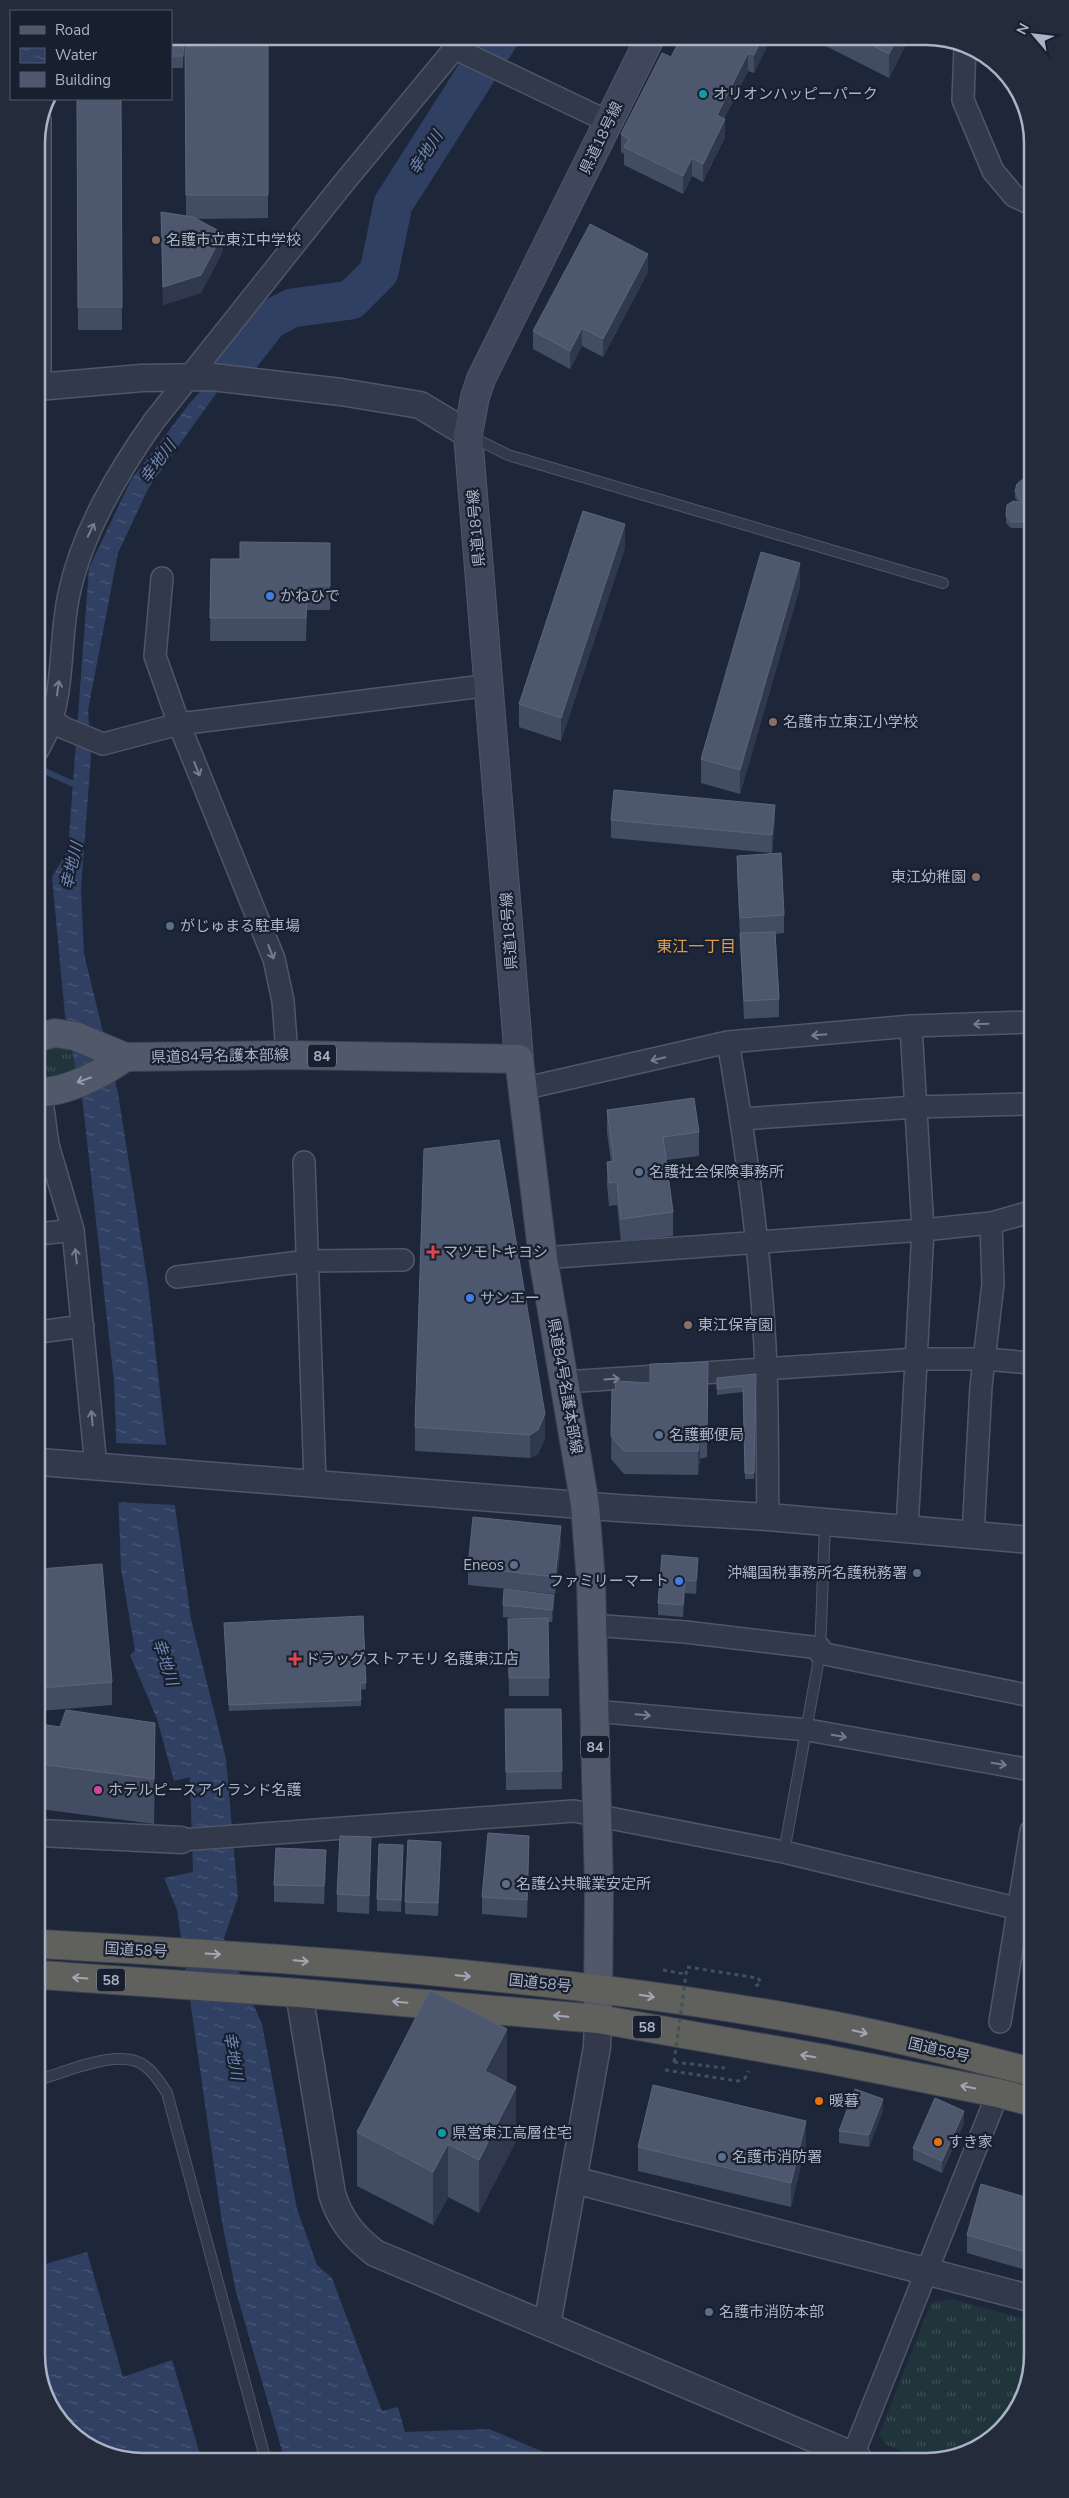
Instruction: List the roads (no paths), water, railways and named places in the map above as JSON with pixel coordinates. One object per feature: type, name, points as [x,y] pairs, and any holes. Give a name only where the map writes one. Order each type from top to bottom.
[{"type":"highway","name":"国道58号","points":[[45,1944],[252,1956],[599,1989],[832,2025],[1024,2070]]},
{"type":"highway","name":"国道58号","points":[[45,1975],[299,1993],[598,2019],[826,2059],[1024,2100]]},
{"type":"main road","name":"県道18号線","points":[[519,1059],[490,685],[468,434],[474,397],[481,379],[647,45]]},
{"type":"main road","name":"県道84号名護本部線","points":[[45,1036],[55,1033],[75,1036],[125,1057],[287,1055],[519,1059],[543,1258],[586,1505],[592,1625],[598,2019]]},
{"type":"main road","points":[[45,1091],[92,1077],[107,1070],[125,1057]]},
{"type":"street","points":[[45,741],[58,724],[58,691],[69,594],[87,539],[130,456],[154,421],[201,377],[342,185],[464,47],[493,66],[610,122]]},
{"type":"street","points":[[965,52],[963,100],[993,171],[1014,196],[1024,201]]},
{"type":"street","points":[[45,386],[142,378],[201,377],[240,380],[341,392],[420,405],[468,434]]},
{"type":"street","points":[[162,578],[155,656],[179,724],[274,959],[283,1001],[287,1055]]},
{"type":"street","points":[[58,724],[104,744],[179,724],[490,685]]},
{"type":"street","points":[[522,1089],[728,1042],[911,1026],[1024,1022]]},
{"type":"street","points":[[907,1530],[923,1230],[911,1026]]},
{"type":"street","points":[[728,1042],[741,1119],[756,1242],[766,1369],[768,1517]]},
{"type":"street","points":[[741,1119],[916,1107],[1024,1104]]},
{"type":"street","points":[[45,1125],[48,1144],[74,1230],[83,1326],[102,1467]]},
{"type":"street","points":[[304,1162],[315,1482]]},
{"type":"street","points":[[543,1258],[923,1230],[991,1223],[1024,1214]]},
{"type":"street","points":[[973,1535],[981,1386],[986,1359],[993,1284],[991,1223]]},
{"type":"street","points":[[45,1233],[74,1230]]},
{"type":"street","points":[[177,1276],[308,1262],[403,1260]]},
{"type":"street","points":[[45,1331],[83,1326]]},
{"type":"street","points":[[564,1382],[916,1359],[986,1359],[1024,1362]]},
{"type":"street","points":[[45,1462],[315,1482],[586,1505],[768,1517],[825,1524],[1024,1539]]},
{"type":"street","points":[[592,1625],[685,1632],[820,1651],[1024,1695]]},
{"type":"street","points":[[594,1711],[808,1730],[1024,1769]]},
{"type":"street","points":[[45,1833],[180,1840],[574,1811],[784,1852],[1024,1911]]},
{"type":"street","points":[[1000,2022],[1024,1920]]},
{"type":"street","points":[[299,1993],[332,2194],[337,2212],[358,2240],[375,2253],[848,2453]]},
{"type":"street","points":[[547,2325],[597,2047],[598,2019]]},
{"type":"street","points":[[856,2453],[998,2093]]},
{"type":"street","points":[[574,2180],[1024,2297]]},
{"type":"lane","points":[[468,434],[508,455],[943,583]]},
{"type":"lane","points":[[784,1852],[808,1730],[820,1651],[825,1524]]},
{"type":"lane","points":[[45,2078],[113,2058],[131,2058],[145,2066],[167,2094],[264,2453]]},
{"type":"water","points":[[269,320],[149,487],[118,553],[88,710],[91,756],[81,889],[84,954],[118,1093],[148,1285],[165,1436],[191,1619],[226,1759],[238,1897],[224,1938],[262,2024],[297,2209],[317,2265],[332,2278],[382,2411],[398,2407],[405,2432],[489,2429],[546,2453],[283,2453],[236,2292],[222,2222],[177,1910],[164,1878],[193,1872],[190,1777],[174,1781],[157,1719],[130,1655],[135,1650],[121,1569],[114,1382],[83,1105],[65,1016],[52,877],[68,850],[89,568],[131,480],[190,403],[246,340]]},
{"type":"water","points":[[87,2252],[123,2377],[172,2360],[200,2453],[136,2453],[111,2448],[83,2433],[65,2415],[50,2387],[45,2362],[45,2264]]},
{"type":"waterway","name":"幸地川","points":[[236,362],[269,320],[292,308],[351,300],[379,272],[393,204],[494,45]]},
{"type":"waterway","points":[[45,771],[80,787]]},
{"type":"place","name":"オリオンハッピーパーク","points":[[703,94]]},
{"type":"place","name":"名護市立東江中学校","points":[[156,240]]},
{"type":"place","name":"かねひで","points":[[270,596]]},
{"type":"place","name":"名護市立東江小学校","points":[[773,722]]},
{"type":"place","name":"東江幼稚園","points":[[976,877]]},
{"type":"place","name":"がじゅまる駐車場","points":[[170,926]]},
{"type":"place","name":"名護社会保険事務所","points":[[639,1172]]},
{"type":"place","name":"マツモトキヨシ","points":[[433,1252]]},
{"type":"place","name":"サンエー","points":[[470,1298]]},
{"type":"place","name":"東江保育園","points":[[688,1325]]},
{"type":"place","name":"名護郵便局","points":[[659,1435]]},
{"type":"place","name":"Eneos","points":[[514,1565]]},
{"type":"place","name":"沖縄国税事務所名護税務署","points":[[917,1573]]},
{"type":"place","name":"ファミリーマート","points":[[679,1581]]},
{"type":"place","name":"ドラッグストアモリ 名護東江店","points":[[295,1659]]},
{"type":"place","name":"ホテルピースアイランド名護","points":[[98,1790]]},
{"type":"place","name":"名護公共職業安定所","points":[[506,1884]]},
{"type":"place","name":"暖暮","points":[[819,2101]]},
{"type":"place","name":"県営東江高層住宅","points":[[442,2133]]},
{"type":"place","name":"すき家","points":[[938,2142]]},
{"type":"place","name":"名護市消防署","points":[[722,2157]]},
{"type":"place","name":"名護市消防本部","points":[[709,2312]]},
{"type":"district","name":"東江一丁目","points":[[696,947]]}]
